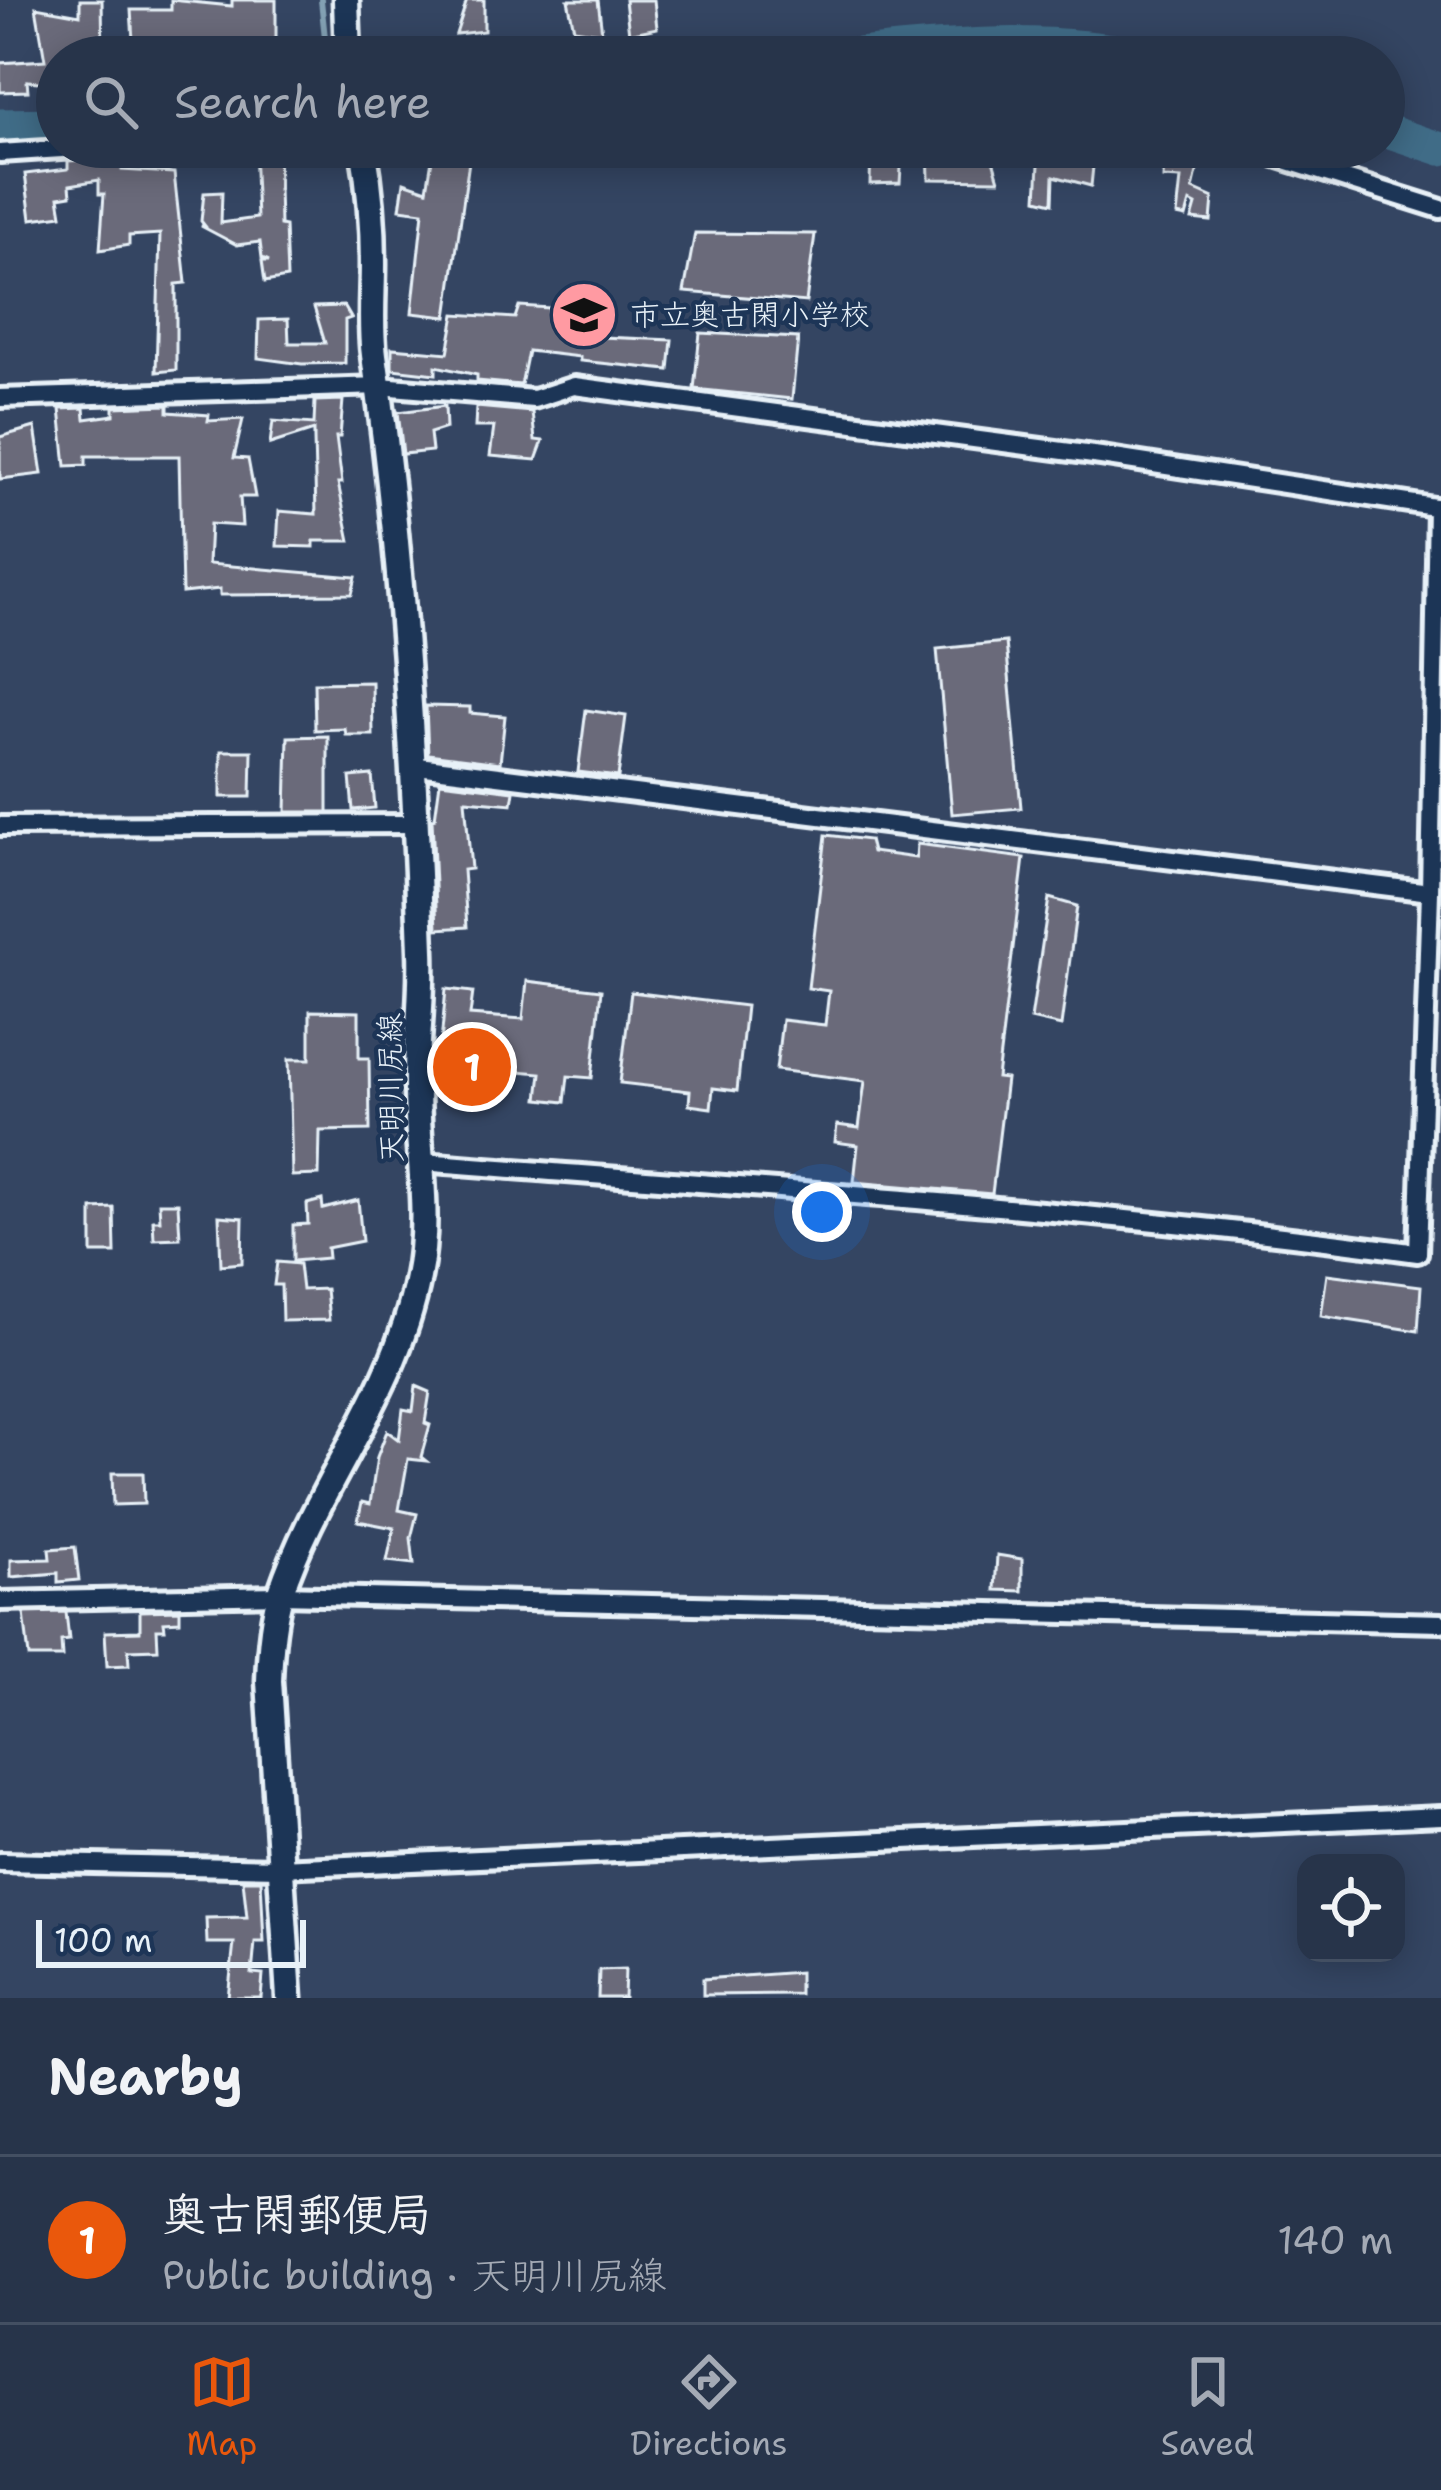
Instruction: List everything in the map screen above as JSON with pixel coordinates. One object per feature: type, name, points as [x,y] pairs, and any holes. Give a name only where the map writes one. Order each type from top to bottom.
[{"type":"main road","points":[[346,0],[347,36]]},
{"type":"main road","name":"天明川尻線","points":[[289,1998],[268,1681],[280,1595],[406,1333],[420,1272],[424,1221],[417,1087],[421,956],[398,566],[373,351],[366,168]]},
{"type":"street","points":[[0,153],[36,151]]},
{"type":"street","points":[[1311,168],[1441,209]]},
{"type":"street","points":[[0,398],[380,386],[534,399],[574,386],[1101,456],[1439,507],[1418,1253],[1264,1232],[1005,1208],[422,1162]]},
{"type":"street","points":[[410,765],[1430,892]]},
{"type":"street","points":[[0,826],[413,824]]},
{"type":"street","points":[[0,1601],[280,1595],[1441,1623]]},
{"type":"street","points":[[0,1862],[280,1868],[1441,1816]]},
{"type":"building","points":[[80,0],[102,0],[103,36],[41,36],[36,7],[80,15]]},
{"type":"building","points":[[171,0],[232,6],[232,0],[276,0],[276,36],[133,36],[131,10],[171,10]]},
{"type":"building","points":[[467,0],[484,0],[484,31],[456,34]]},
{"type":"building","points":[[568,0],[598,0],[602,33],[574,29]]},
{"type":"building","points":[[625,0],[654,0],[657,28],[629,34]]},
{"type":"building","points":[[36,61],[36,82],[27,81],[28,91],[0,92],[0,63]]},
{"type":"building","points":[[255,168],[279,168],[287,278],[265,282],[262,261],[269,261],[262,258],[260,242],[237,245],[201,226],[205,226],[201,221],[204,193],[222,192],[221,223],[257,218]]},
{"type":"building","points":[[431,168],[468,168],[447,317],[412,313],[423,212],[400,209],[404,182],[427,190]]},
{"type":"building","points":[[870,168],[901,168],[900,183],[870,184]]},
{"type":"building","points":[[929,168],[995,168],[999,180],[929,179]]},
{"type":"building","points":[[1039,168],[1093,168],[1091,186],[1054,176],[1053,203],[1037,199]]},
{"type":"building","points":[[1164,168],[1198,168],[1193,189],[1213,198],[1211,221],[1192,219],[1196,205],[1190,202],[1186,217],[1177,215],[1181,179],[1163,178]]},
{"type":"building","points":[[68,169],[174,173],[186,283],[176,284],[176,370],[156,372],[160,234],[129,236],[129,245],[100,250],[104,194],[99,194],[99,180],[70,185],[71,195],[59,197],[62,215],[31,219],[25,174]]},
{"type":"building","points":[[695,233],[815,234],[806,302],[684,292]]},
{"type":"building","points":[[344,306],[351,318],[345,320],[345,363],[258,358],[259,320],[288,319],[289,343],[325,343],[314,307]]},
{"type":"building","points":[[519,306],[549,308],[549,323],[581,323],[578,336],[672,340],[669,370],[528,351],[521,385],[477,381],[477,375],[436,366],[436,374],[392,369],[392,348],[448,353],[455,314],[515,318]]},
{"type":"building","points":[[700,333],[798,338],[792,399],[694,389]]},
{"type":"building","points":[[343,400],[340,437],[336,437],[342,483],[338,483],[350,541],[277,546],[279,511],[316,514],[314,430],[270,444],[273,421],[314,424],[315,401]]},
{"type":"building","points":[[168,405],[168,412],[209,415],[208,421],[243,419],[234,458],[248,459],[255,497],[240,497],[242,526],[210,524],[208,564],[356,577],[352,594],[220,595],[220,589],[182,593],[179,456],[86,456],[86,465],[66,466],[60,409],[84,408],[85,419],[114,415],[114,407]]},
{"type":"building","points":[[445,406],[446,428],[430,433],[432,451],[403,454],[398,412]]},
{"type":"building","points":[[476,407],[532,412],[535,440],[543,441],[536,460],[490,456],[494,427],[475,427]]},
{"type":"building","points":[[35,427],[42,474],[0,479],[0,437]]},
{"type":"building","points":[[1006,642],[1021,808],[952,814],[937,649]]},
{"type":"building","points":[[372,682],[373,735],[315,730],[314,683]]},
{"type":"building","points":[[426,706],[470,707],[470,713],[505,716],[500,763],[428,754]]},
{"type":"building","points":[[586,710],[626,716],[618,777],[578,772]]},
{"type":"building","points":[[328,736],[328,812],[286,812],[288,737]]},
{"type":"building","points":[[221,751],[252,751],[251,797],[221,797]]},
{"type":"building","points":[[372,775],[375,808],[353,810],[350,777]]},
{"type":"building","points":[[440,782],[514,791],[512,804],[465,800],[471,869],[463,870],[467,927],[437,929],[432,819]]},
{"type":"building","points":[[826,835],[869,840],[872,852],[916,858],[917,844],[1024,858],[997,1078],[1006,1079],[992,1194],[854,1182],[858,1145],[835,1142],[837,1125],[859,1128],[865,1081],[776,1070],[782,1020],[825,1025],[829,991],[808,988]]},
{"type":"building","points":[[1049,898],[1077,906],[1061,1026],[1031,1019]]},
{"type":"building","points":[[527,981],[601,990],[592,1078],[568,1076],[565,1102],[538,1099],[541,1073],[439,1064],[446,989],[473,992],[470,1015],[523,1019]]},
{"type":"building","points":[[631,992],[746,1006],[737,1091],[713,1088],[711,1108],[689,1105],[690,1091],[620,1083]]},
{"type":"building","points":[[310,1011],[359,1012],[359,1058],[369,1058],[370,1130],[320,1131],[319,1175],[292,1176],[289,1059],[310,1059]]},
{"type":"building","points":[[322,1200],[323,1209],[358,1200],[362,1241],[327,1248],[328,1258],[293,1261],[293,1225],[308,1224],[307,1204]]},
{"type":"building","points":[[159,1203],[178,1203],[180,1238],[154,1239],[153,1220],[160,1220]]},
{"type":"building","points":[[114,1208],[115,1253],[92,1253],[92,1209]]},
{"type":"building","points":[[219,1216],[243,1218],[242,1263],[221,1265]]},
{"type":"building","points":[[277,1262],[299,1264],[302,1290],[326,1289],[329,1320],[282,1321],[281,1285],[274,1285]]},
{"type":"building","points":[[1327,1274],[1421,1286],[1418,1331],[1321,1316]]},
{"type":"building","points":[[416,1386],[430,1392],[425,1423],[430,1425],[421,1457],[426,1461],[408,1459],[399,1510],[417,1514],[411,1538],[414,1564],[387,1561],[394,1528],[358,1521],[362,1502],[370,1504],[377,1457],[387,1431],[399,1440],[403,1409],[413,1411]]},
{"type":"building","points":[[112,1473],[143,1473],[144,1504],[113,1505]]},
{"type":"building","points":[[75,1547],[79,1580],[58,1582],[58,1573],[11,1577],[11,1560],[50,1559],[49,1549]]},
{"type":"building","points":[[997,1555],[1022,1559],[1022,1591],[995,1590]]},
{"type":"building","points":[[180,1610],[180,1621],[164,1622],[165,1629],[157,1629],[158,1649],[128,1650],[129,1665],[107,1666],[105,1632],[140,1631],[140,1611]]},
{"type":"building","points":[[66,1612],[69,1640],[61,1641],[62,1657],[29,1657],[24,1613]]},
{"type":"building","points":[[243,1880],[261,1880],[264,1942],[255,1942],[252,1974],[263,1975],[261,1998],[228,1998],[234,1943],[207,1943],[206,1918],[247,1917]]},
{"type":"building","points":[[625,1969],[624,1998],[598,1998],[599,1970]]},
{"type":"building","points":[[799,1972],[799,1994],[703,1995],[703,1979]]},
{"type":"waterway","points":[[321,0],[325,36]]},
{"type":"waterway","points":[[0,125],[36,124]]},
{"type":"waterway","points":[[1405,137],[1441,149]]},
{"type":"place","name":"市立奥古閑小学校","points":[[584,315]]},
{"type":"place","name":"奥古閑郵便局","points":[[472,1067]]}]
